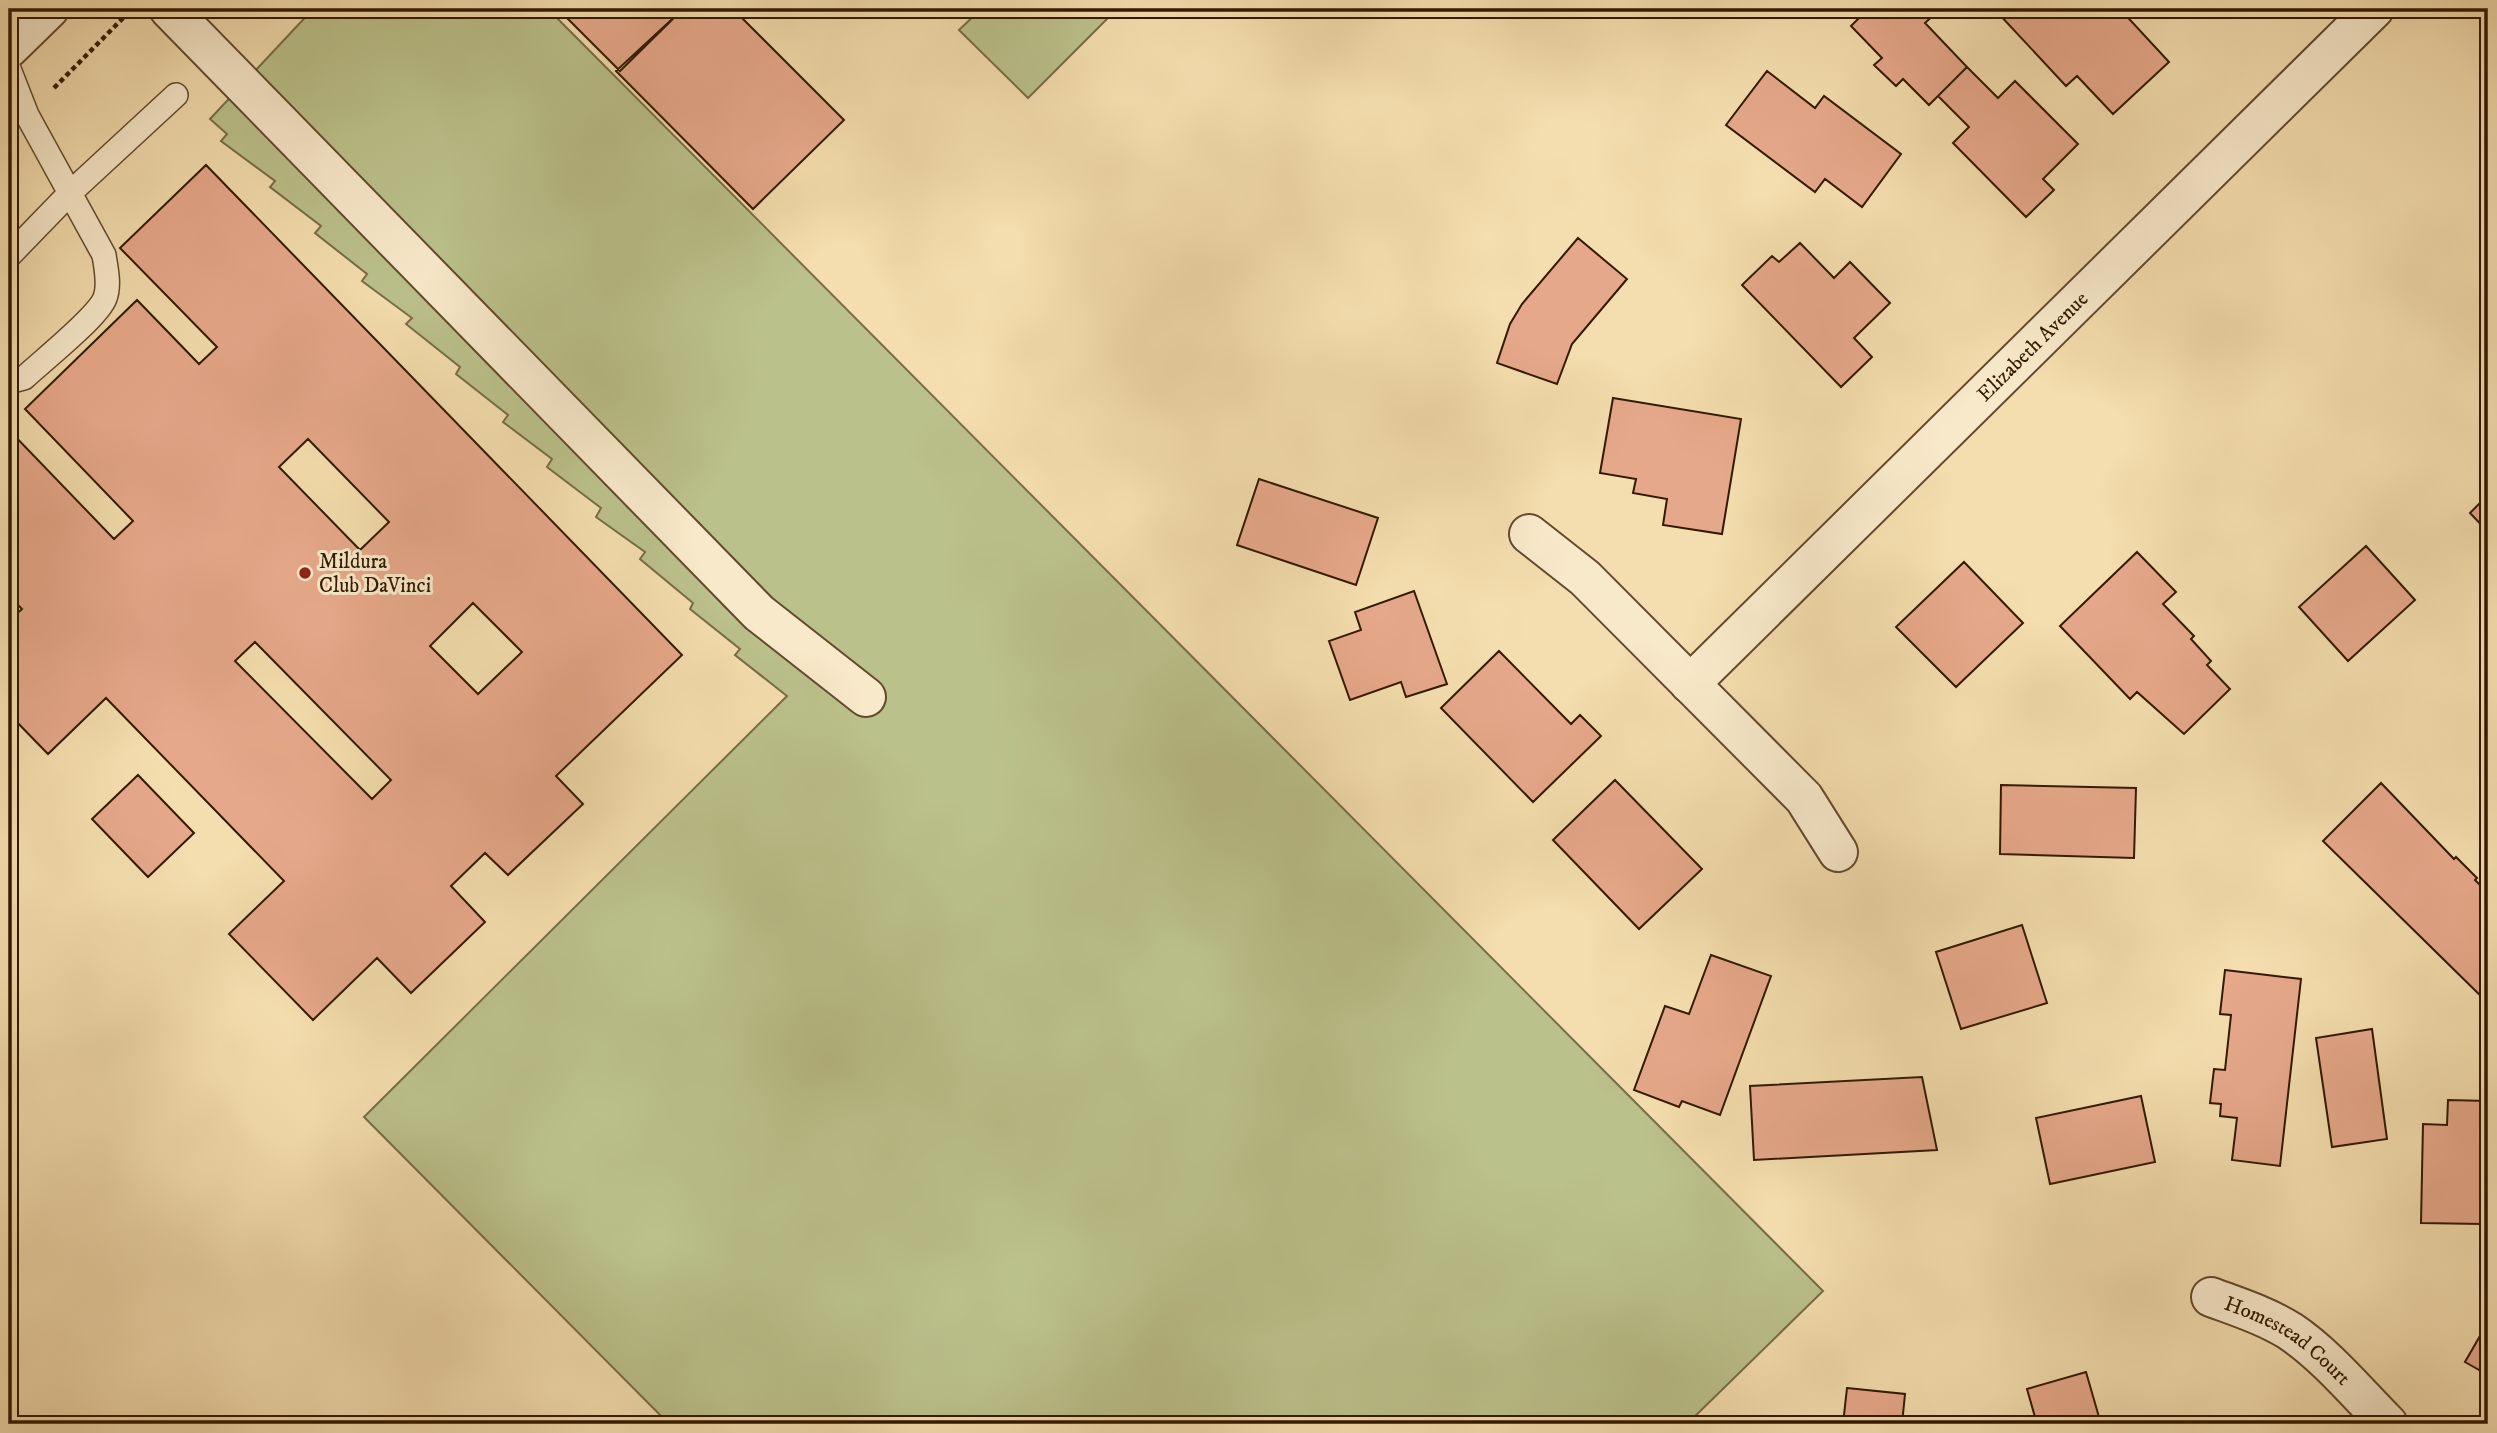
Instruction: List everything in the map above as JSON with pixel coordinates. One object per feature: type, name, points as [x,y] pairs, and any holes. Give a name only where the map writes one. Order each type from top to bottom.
[{"type":"street","points":[[9,48],[49,9]]},
{"type":"street","points":[[169,9],[759,613],[866,697]]},
{"type":"street","name":"Elizabeth Avenue","points":[[1690,684],[2374,9]]},
{"type":"street","points":[[1529,534],[1585,578],[1804,798],[1838,852]]},
{"type":"street","name":"Homestead Court","points":[[2211,1297],[2257,1314],[2289,1331],[2312,1348],[2388,1424]]},
{"type":"lane","points":[[9,69],[27,115],[104,255],[108,277],[105,298],[24,378],[9,383]]},
{"type":"lane","points":[[9,256],[70,193],[176,95]]},
{"type":"path","points":[[27,115],[132,9]]},
{"type":"green space","points":[[313,9],[548,9],[1823,1291],[1687,1424],[669,1424],[364,1117],[787,696],[735,655],[740,649],[690,609],[693,603],[640,559],[645,552],[596,517],[601,508],[547,467],[552,459],[503,422],[508,415],[456,374],[460,367],[406,324],[412,318],[362,281],[367,274],[315,233],[321,226],[270,187],[275,181],[221,141],[227,134],[210,119]]},
{"type":"green space","points":[[981,9],[1117,9],[1028,98],[959,30]]},
{"type":"building","points":[[558,9],[683,9],[620,71]]},
{"type":"building","points":[[683,9],[733,9],[844,120],[753,209],[616,71]]},
{"type":"building","points":[[1852,9],[1940,9],[1925,23],[1967,67],[1929,105],[1903,79],[1896,86],[1874,65],[1882,58],[1851,26],[1860,17]]},
{"type":"building","points":[[2003,9],[2086,9],[2093,16],[2100,9],[2120,9],[2169,62],[2113,114],[2077,76],[2066,86],[1998,13]]},
{"type":"building","points":[[1967,67],[1998,98],[2015,81],[2078,144],[2043,179],[2054,190],[2026,217],[1953,143],[1969,127],[1938,96]]},
{"type":"building","points":[[1767,71],[1815,108],[1824,96],[1901,154],[1862,207],[1825,179],[1815,192],[1726,125]]},
{"type":"building","name":"Mildura Club DaVinci","points":[[206,165],[682,655],[556,776],[583,804],[508,875],[485,853],[451,886],[485,922],[411,993],[377,958],[313,1020],[229,934],[284,881],[106,698],[48,754],[9,714],[9,621],[22,609],[9,596],[9,430],[114,539],[133,521],[25,409],[137,300],[199,364],[217,347],[120,248]],"holes":[[[308,439],[389,522],[360,550],[279,467]],[[473,603],[522,652],[478,694],[430,646]],[[255,642],[391,780],[372,799],[235,661]]]},
{"type":"building","points":[[1578,238],[1627,279],[1572,344],[1557,384],[1497,363],[1510,324],[1522,304]]},
{"type":"building","points":[[1800,243],[1834,278],[1850,262],[1890,303],[1854,338],[1872,357],[1841,387],[1742,285],[1772,256],[1779,262]]},
{"type":"building","points":[[1613,398],[1741,419],[1722,534],[1663,525],[1667,499],[1633,493],[1636,479],[1600,473]]},
{"type":"building","points":[[1259,479],[1378,518],[1356,585],[1237,545]]},
{"type":"building","points":[[2488,495],[2488,532],[2470,513]]},
{"type":"building","points":[[2366,546],[2415,600],[2348,661],[2299,607]]},
{"type":"building","points":[[2137,552],[2176,592],[2163,604],[2194,636],[2191,639],[2211,661],[2207,665],[2230,689],[2184,734],[2137,692],[2130,699],[2060,626]]},
{"type":"building","points":[[1964,562],[2023,623],[1956,687],[1896,627]]},
{"type":"building","points":[[1414,591],[1447,684],[1406,697],[1401,682],[1350,700],[1329,641],[1361,630],[1355,612]]},
{"type":"building","points":[[1499,651],[1571,724],[1580,715],[1601,736],[1533,802],[1441,708]]},
{"type":"building","points":[[138,775],[194,833],[148,877],[92,819]]},
{"type":"building","points":[[1615,780],[1702,869],[1639,929],[1553,840]]},
{"type":"building","points":[[2381,783],[2454,859],[2456,857],[2477,878],[2475,880],[2488,893],[2488,1003],[2323,841]]},
{"type":"building","points":[[2001,785],[2136,788],[2134,858],[2000,854]]},
{"type":"building","points":[[2022,925],[2047,1003],[1961,1029],[1936,952]]},
{"type":"building","points":[[1711,955],[1771,976],[1720,1115],[1682,1101],[1679,1107],[1634,1090],[1665,1006],[1689,1014]]},
{"type":"building","points":[[2225,970],[2301,979],[2280,1166],[2232,1160],[2237,1118],[2220,1116],[2221,1104],[2210,1103],[2214,1069],[2225,1070],[2231,1015],[2220,1014]]},
{"type":"building","points":[[2372,1029],[2387,1139],[2332,1147],[2316,1038]]},
{"type":"building","points":[[1922,1077],[1937,1150],[1754,1160],[1750,1086]]},
{"type":"building","points":[[2141,1096],[2155,1162],[2050,1184],[2036,1118]]},
{"type":"building","points":[[2448,1100],[2488,1101],[2488,1142],[2483,1142],[2481,1224],[2421,1223],[2423,1124],[2447,1125]]},
{"type":"building","points":[[2488,1322],[2488,1375],[2465,1362]]},
{"type":"building","points":[[2086,1372],[2101,1424],[2037,1424],[2027,1389]]},
{"type":"building","points":[[1847,1388],[1905,1394],[1902,1424],[1843,1424]]},
{"type":"place","name":"Mildura Club DaVinci","points":[[305,573]]}]
